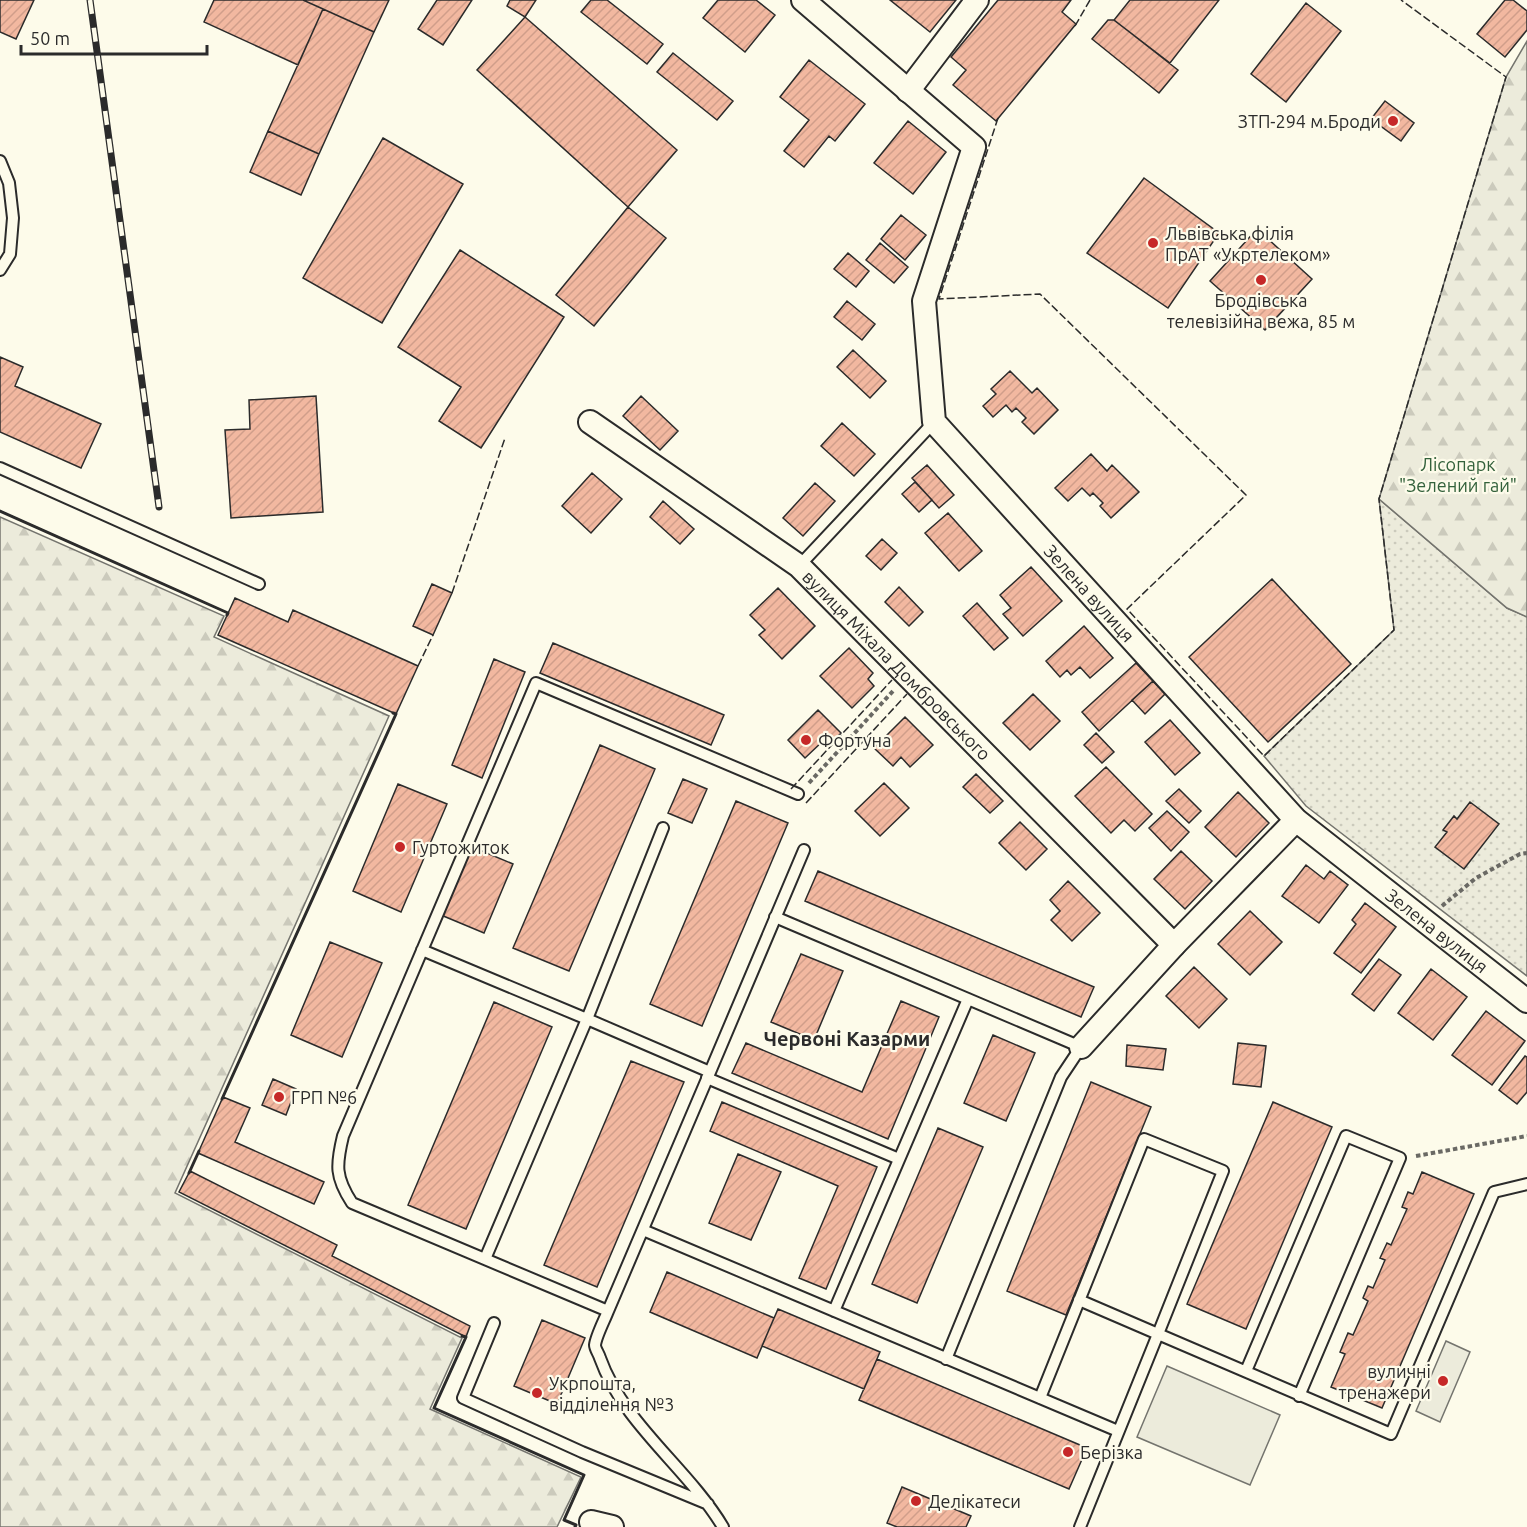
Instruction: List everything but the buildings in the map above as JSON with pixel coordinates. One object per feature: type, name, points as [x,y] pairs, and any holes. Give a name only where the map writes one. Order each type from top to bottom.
[{"type":"street","points":[[803,0],[974,147],[924,301],[934,422]]},
{"type":"street","points":[[908,91],[977,0]]},
{"type":"street","name":"вулиця Міхала Домбровського","points":[[590,422],[799,566],[1174,945]]},
{"type":"street","name":"Зелена вулиця","points":[[934,422],[1296,820],[1527,1001]]},
{"type":"street","points":[[1081,1047],[1174,945],[1296,820]]},
{"type":"lane","points":[[0,161],[9,183],[13,218],[10,254],[0,270]]},
{"type":"lane","points":[[799,566],[934,422]]},
{"type":"lane","points":[[0,468],[259,584]]},
{"type":"lane","points":[[608,1311],[352,1203],[339,1180],[338,1162],[343,1136],[536,683],[798,794]]},
{"type":"lane","points":[[485,1259],[663,828]]},
{"type":"lane","points":[[723,1527],[710,1504],[659,1448],[623,1402],[604,1370],[595,1345],[804,850]]},
{"type":"lane","points":[[776,918],[1081,1047],[1061,1077],[946,1359]]},
{"type":"lane","points":[[422,950],[586,1019],[899,1159]]},
{"type":"lane","points":[[834,1311],[968,999]]},
{"type":"lane","points":[[1246,1371],[1346,1136],[1400,1158],[1299,1395]]},
{"type":"lane","points":[[1040,1398],[1144,1139],[1223,1171],[1080,1527]]},
{"type":"lane","points":[[1079,1300],[1391,1434],[1494,1192],[1527,1184]]},
{"type":"lane","points":[[643,1230],[1118,1431]]},
{"type":"lane","points":[[494,1323],[463,1398],[582,1452],[710,1504]]},
{"type":"path","points":[[798,794],[907,675]]},
{"type":"path","points":[[1424,920],[1476,878],[1520,854],[1527,853]]},
{"type":"path","points":[[1400,1158],[1527,1136]]},
{"type":"green space","name":"Лісопарк \"Зелений гай\"","points":[[1527,41],[1527,617],[1507,608],[1379,499],[1506,77]]},
{"type":"green space","points":[[1379,499],[1507,608],[1527,617],[1527,976],[1306,806],[1264,756],[1394,630]]},
{"type":"green space","points":[[0,517],[224,616],[214,637],[389,716],[175,1193],[462,1338],[430,1409],[581,1477],[557,1527],[0,1527]]},
{"type":"green space","name":"вуличні тренажери","points":[[1446,1341],[1470,1352],[1440,1422],[1416,1411]]},
{"type":"green space","points":[[1167,1366],[1280,1415],[1250,1485],[1137,1437]]},
{"type":"railway","points":[[90,0],[159,507]]},
{"type":"fence","points":[[1075,26],[1090,0]]},
{"type":"fence","points":[[998,118],[939,299],[1040,294],[1246,495],[1127,609],[1264,756],[1394,630],[1379,499],[1506,77],[1401,0]]},
{"type":"fence","points":[[452,593],[505,438]]},
{"type":"fence","points":[[0,511],[228,613]]},
{"type":"fence","points":[[418,666],[433,635]]},
{"type":"fence","points":[[791,789],[892,680]]},
{"type":"fence","points":[[806,803],[907,694]]},
{"type":"wall","points":[[0,511],[228,613],[227,615]]},
{"type":"wall","points":[[222,1099],[396,714],[393,713]]},
{"type":"wall","points":[[189,1173],[199,1151]]},
{"type":"wall","points":[[462,1336],[466,1337],[434,1408],[584,1475],[564,1520],[576,1525],[575,1527]]},
{"type":"place","name":"ЗТП-294 м.Броди","points":[[1393,121]]},
{"type":"place","name":"Львівська філія ПрАТ «Укртелеком»","points":[[1153,243]]},
{"type":"place","name":"Бродівська телевізійна вежа, 85 м","points":[[1261,280]]},
{"type":"place","name":"Фортуна","points":[[806,740]]},
{"type":"place","name":"Гуртожиток","points":[[400,847]]},
{"type":"place","name":"ГРП №6","points":[[279,1097]]},
{"type":"place","name":"вуличні тренажери","points":[[1443,1381]]},
{"type":"place","name":"Укрпошта, відділення №3","points":[[537,1393]]},
{"type":"place","name":"Берізка","points":[[1068,1452]]},
{"type":"place","name":"Делікатеси","points":[[916,1501]]},
{"type":"district","name":"Червоні Казарми","points":[[847,1038]]}]
